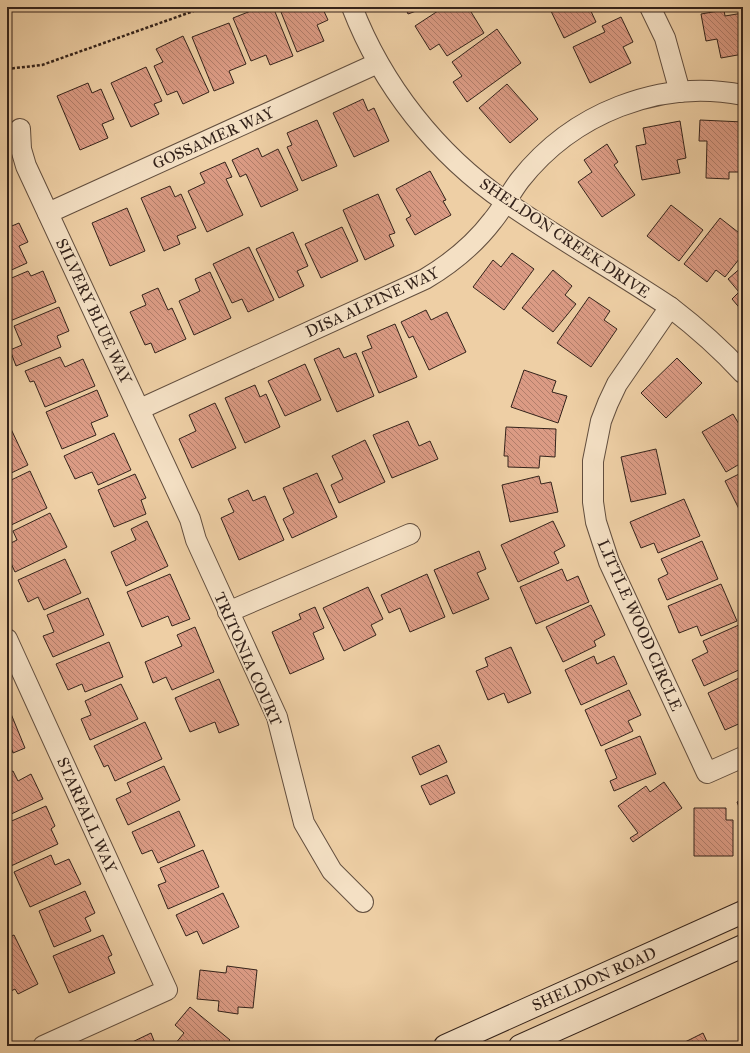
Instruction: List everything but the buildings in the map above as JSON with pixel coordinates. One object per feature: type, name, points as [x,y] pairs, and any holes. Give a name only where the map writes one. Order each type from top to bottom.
[{"type":"main road","name":"SHELDON ROAD","points":[[445,1046],[743,912]]},
{"type":"main road","name":"SHELDON ROAD","points":[[520,1046],[743,946]]},
{"type":"street","name":"SHELDON CREEK DRIVE","points":[[352,7],[378,63],[403,100],[436,142],[469,174],[505,202],[670,307],[730,359],[743,373]]},
{"type":"street","points":[[650,7],[665,38],[680,92]]},
{"type":"street","name":"GOSSAMER WAY","points":[[48,213],[378,63]]},
{"type":"street","name":"DISA ALPINE WAY","points":[[140,409],[425,279],[445,267],[480,237],[519,181],[535,162],[571,131],[592,119],[635,100],[680,92],[714,91],[743,95]]},
{"type":"street","name":"SILVERY BLUE WAY","points":[[20,129],[21,149],[26,166],[140,409]]},
{"type":"street","name":"LITTLE WOOD CIRCLE","points":[[670,307],[617,384],[601,422],[593,461],[592,482],[596,522],[609,562],[707,773],[743,757]]},
{"type":"street","name":"TRITONIA COURT","points":[[140,409],[190,519],[196,540],[228,612],[277,717],[304,823],[332,871],[363,902]]},
{"type":"street","points":[[228,612],[410,534]]},
{"type":"street","name":"STARFALL WAY","points":[[8,645],[167,990],[42,1046]]},
{"type":"path","points":[[7,69],[42,65],[204,7]]}]
